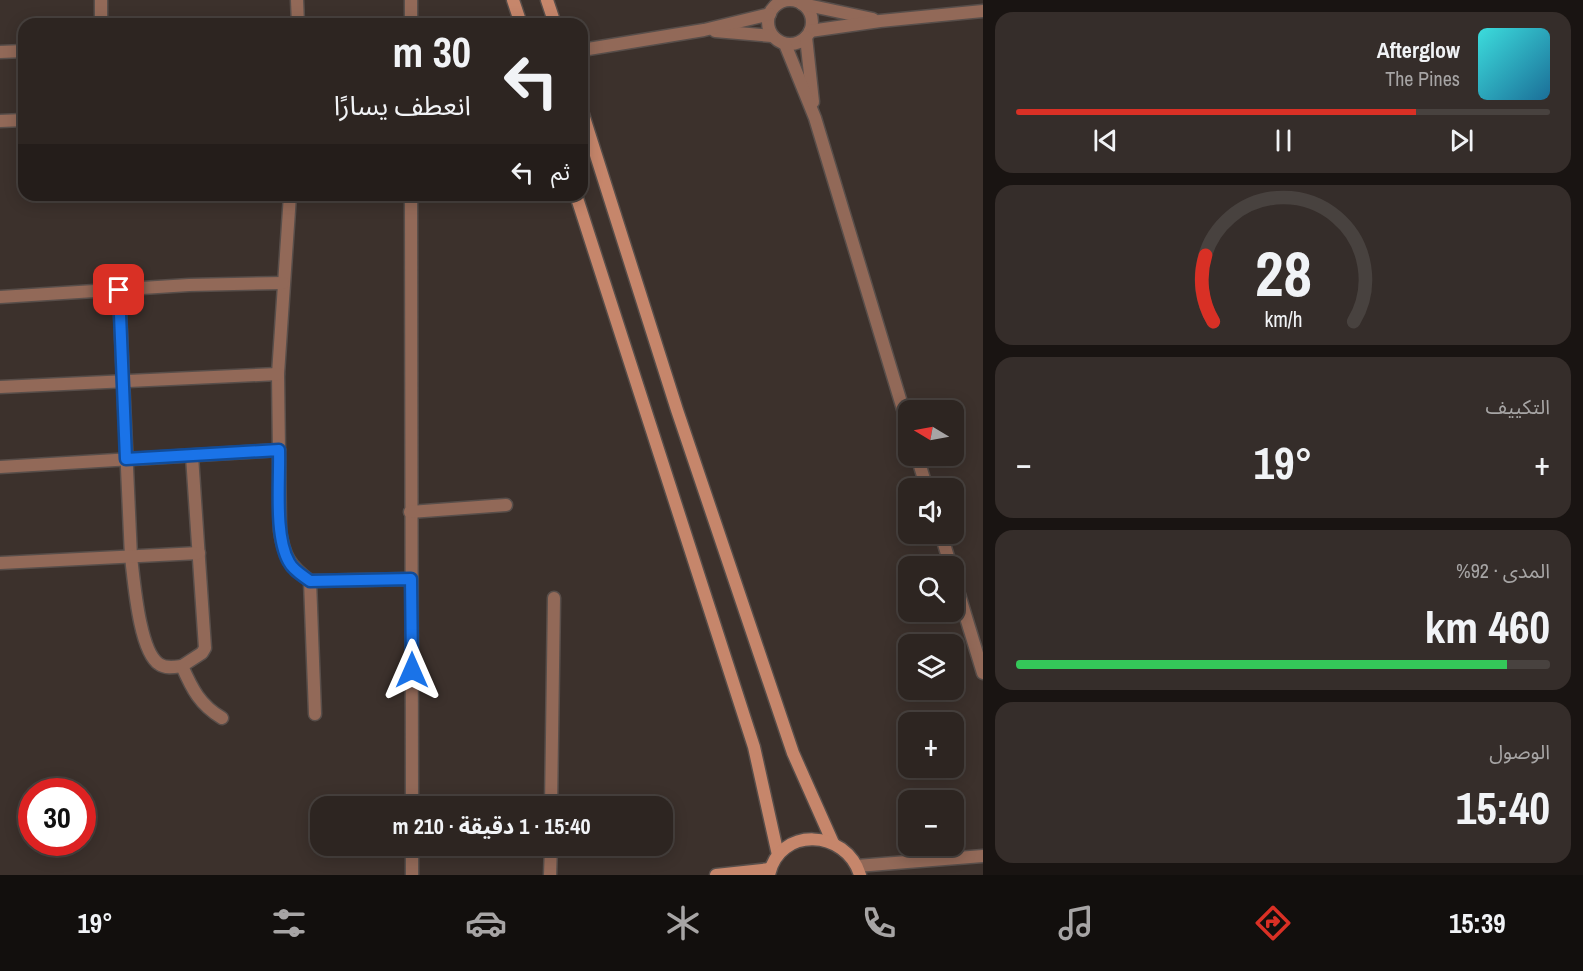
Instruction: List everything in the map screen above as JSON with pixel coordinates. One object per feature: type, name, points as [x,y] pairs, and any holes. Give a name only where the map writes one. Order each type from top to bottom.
[{"type":"main road","points":[[513,0],[519,18]]},
{"type":"main road","points":[[548,0],[553,18]]},
{"type":"main road","points":[[588,130],[677,410],[793,753],[833,843]]},
{"type":"main road","points":[[578,201],[754,747],[778,855]]},
{"type":"main road","points":[[716,875],[769,872],[778,855],[787,847],[810,839],[822,839],[848,852],[859,870]]},
{"type":"street","points":[[101,0],[101,18]]},
{"type":"street","points":[[297,0],[298,18]]},
{"type":"street","points":[[411,0],[411,18]]},
{"type":"street","points":[[588,49],[704,30],[771,8],[787,0],[880,21]]},
{"type":"street","points":[[802,4],[811,16],[808,34],[815,118]]},
{"type":"street","points":[[771,8],[768,21],[772,36]]},
{"type":"street","points":[[785,44],[800,42],[808,34],[880,21],[983,11]]},
{"type":"street","points":[[704,30],[772,36],[785,44],[815,118],[900,400]]},
{"type":"street","points":[[0,52],[18,51]]},
{"type":"street","points":[[0,121],[18,120]]},
{"type":"street","points":[[290,201],[278,374],[280,531],[283,548],[290,564],[310,581],[411,579]]},
{"type":"street","points":[[411,201],[412,796]]},
{"type":"street","points":[[0,297],[283,283]]},
{"type":"street","points":[[119,290],[131,556],[142,632],[154,660],[161,666],[182,666],[202,653],[205,648],[192,456]]},
{"type":"street","points":[[0,387],[278,374]]},
{"type":"street","points":[[0,467],[279,450]]},
{"type":"street","points":[[410,512],[506,505]]},
{"type":"street","points":[[0,563],[199,553]]},
{"type":"street","points":[[310,581],[315,714]]},
{"type":"street","points":[[551,796],[554,598]]},
{"type":"street","points":[[964,611],[983,673]]},
{"type":"street","points":[[182,666],[191,686],[207,709],[222,718]]},
{"type":"street","points":[[412,856],[412,875]]},
{"type":"street","points":[[550,875],[551,856]]},
{"type":"street","points":[[859,870],[983,856]]},
{"type":"route","points":[[119,290],[126,459],[279,450],[280,531],[283,548],[290,564],[310,581],[411,579],[412,670]]}]
